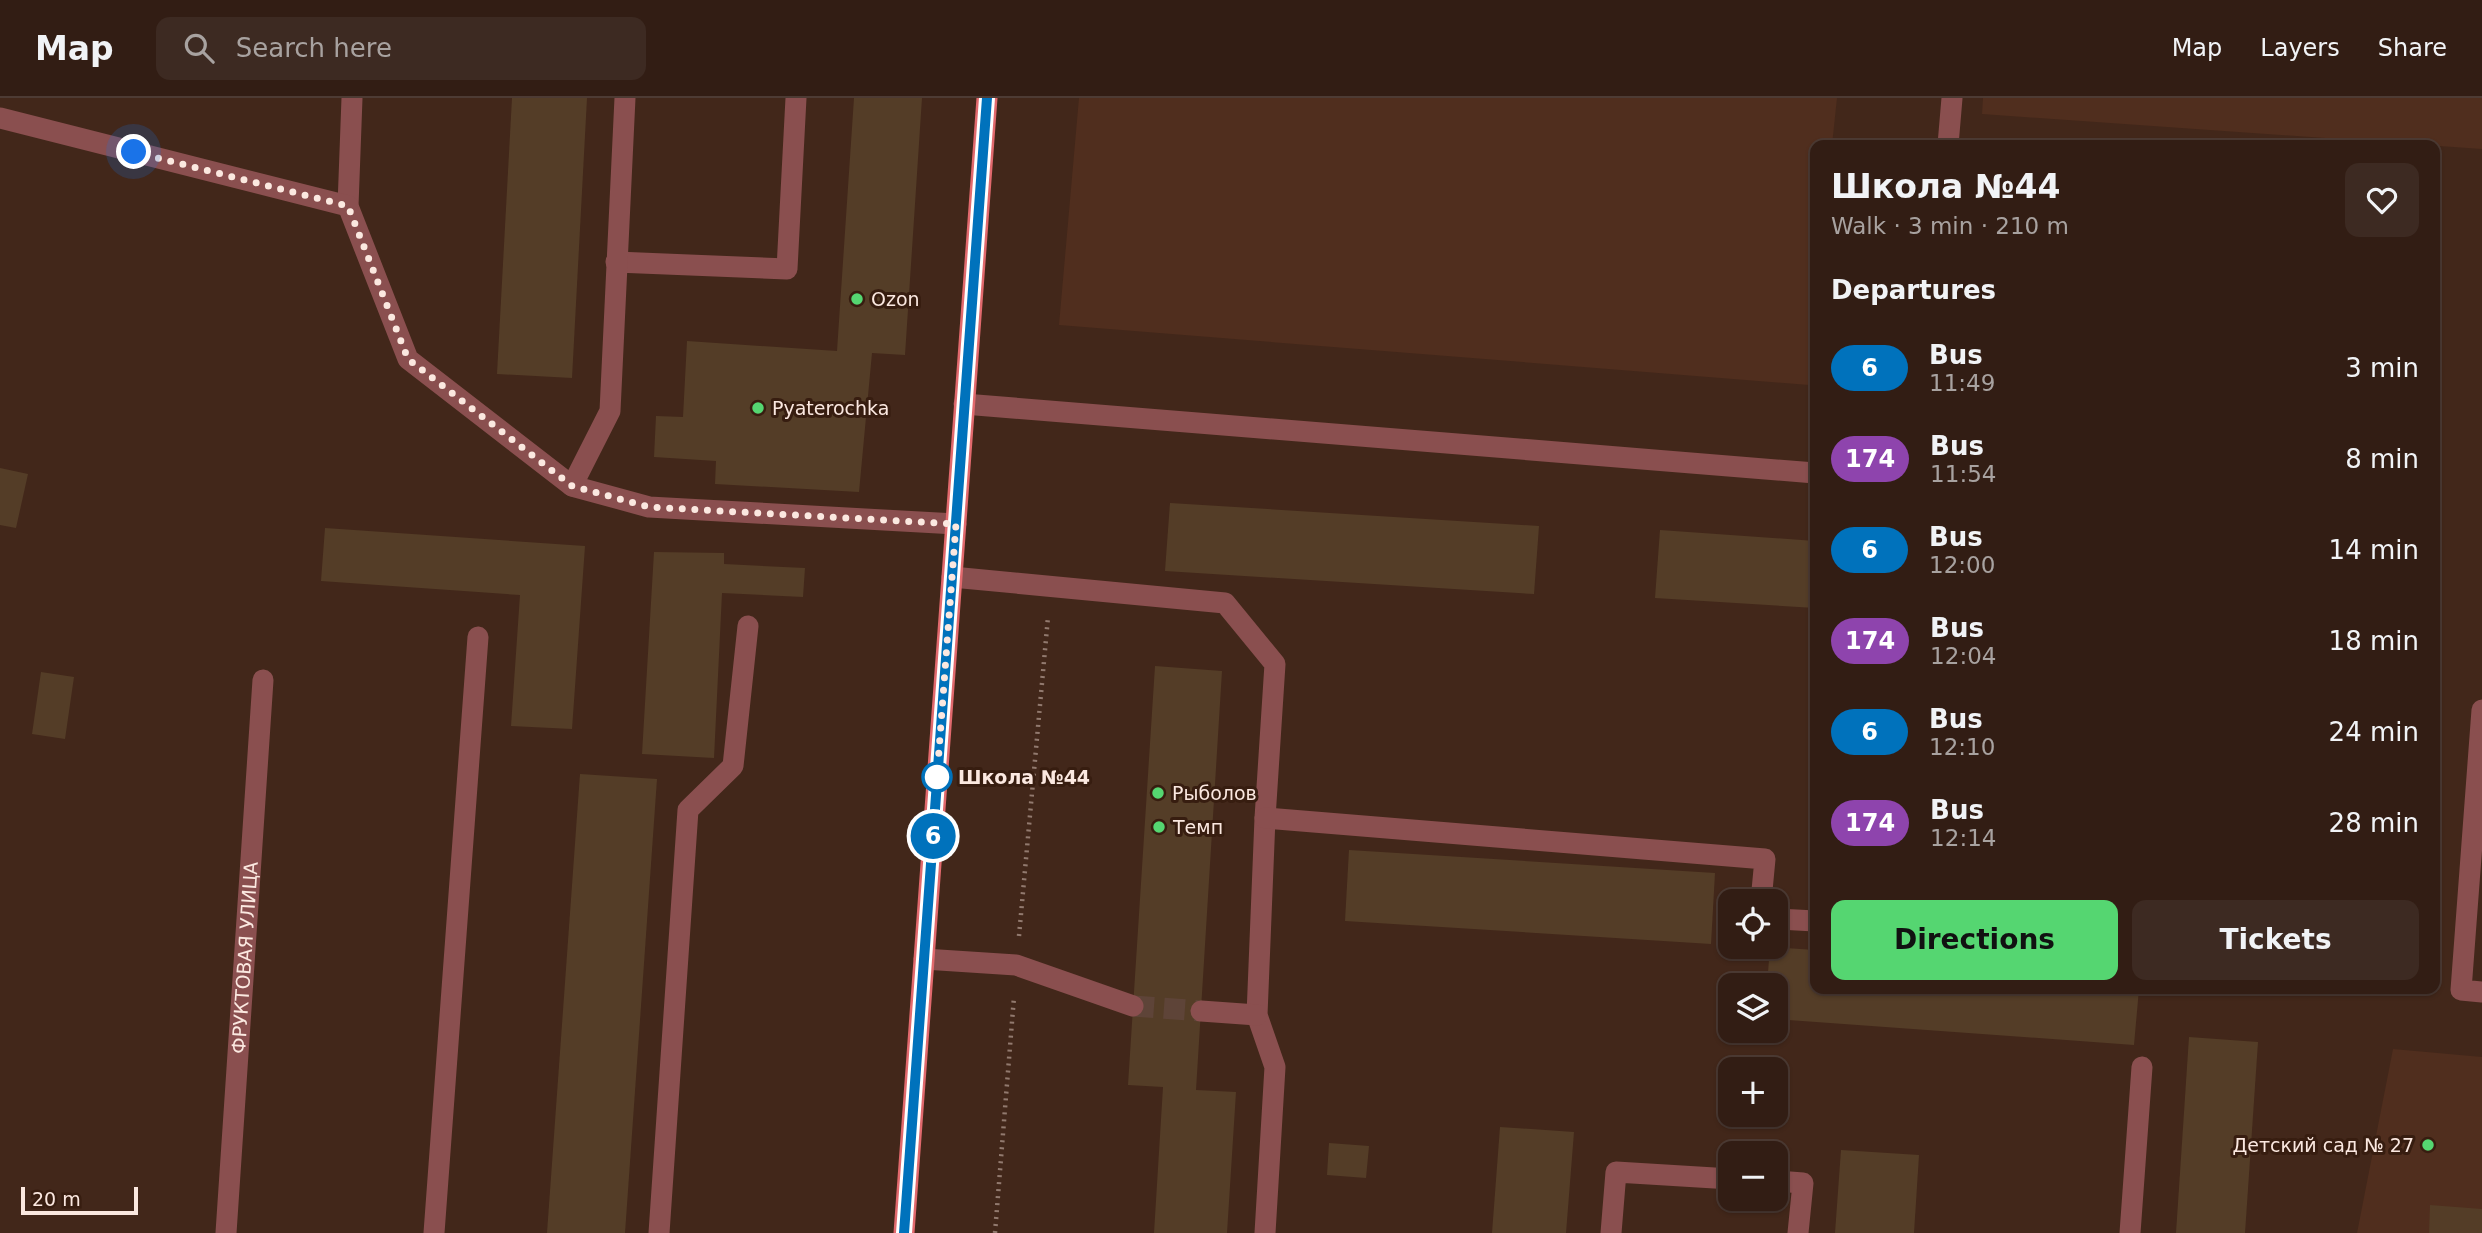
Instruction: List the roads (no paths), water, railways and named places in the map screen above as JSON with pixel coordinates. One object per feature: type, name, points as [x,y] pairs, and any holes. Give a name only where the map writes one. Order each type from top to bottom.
[{"type":"main road","points":[[904,1233],[987,98]]},
{"type":"street","points":[[352,98],[348,206],[408,359],[572,486],[649,507],[956,524]]},
{"type":"street","points":[[572,486],[610,411],[625,98]]},
{"type":"street","points":[[616,262],[787,269],[796,98]]},
{"type":"street","points":[[1948,140],[1952,98]]},
{"type":"street","points":[[0,118],[348,206]]},
{"type":"street","points":[[964,404],[1810,472]]},
{"type":"street","points":[[952,577],[1226,603],[1275,664],[1265,818],[1258,1015],[1275,1067],[1265,1233]]},
{"type":"street","points":[[659,1233],[688,810],[733,766],[748,626]]},
{"type":"street","points":[[434,1233],[478,638]]},
{"type":"street","name":"ФРУКТОВАЯ УЛИЦА","points":[[226,1233],[263,680]]},
{"type":"street","points":[[2482,710],[2461,990],[2482,992]]},
{"type":"street","points":[[1265,818],[1765,859],[1762,889]]},
{"type":"street","points":[[1788,920],[1810,921]]},
{"type":"street","points":[[924,959],[1016,965],[1133,1006]]},
{"type":"street","points":[[1201,1011],[1258,1015]]},
{"type":"street","points":[[2130,1233],[2142,1067]]},
{"type":"street","points":[[1611,1233],[1616,1172],[1718,1178]]},
{"type":"street","points":[[1788,1182],[1803,1183],[1798,1233]]},
{"type":"tunnel","points":[[1133,1006],[1201,1011]]},
{"type":"place","name":"Ozon","points":[[857,299]]},
{"type":"place","name":"Pyaterochka","points":[[758,408]]},
{"type":"place","name":"Школа №44","points":[[937,777]]},
{"type":"place","name":"Рыболов","points":[[1158,793]]},
{"type":"place","name":"Темп","points":[[1159,827]]},
{"type":"place","name":"Детский сад № 27","points":[[2428,1145]]}]
